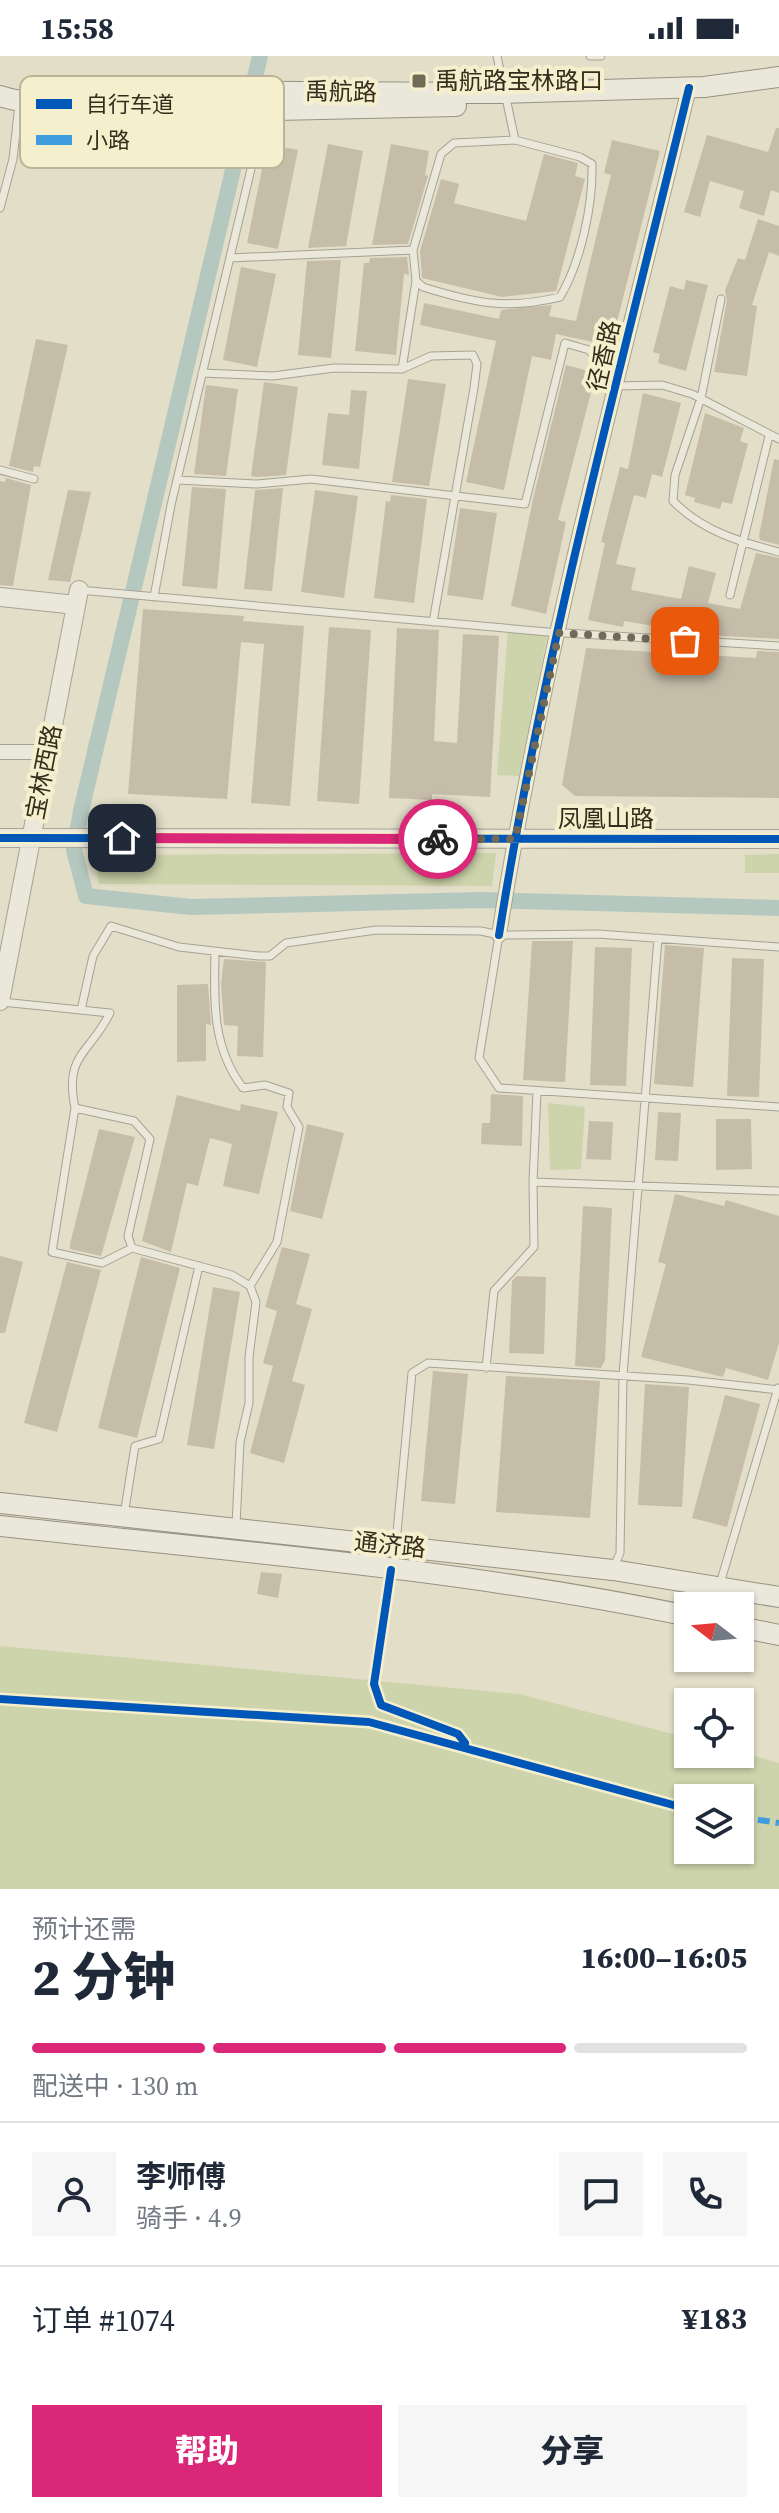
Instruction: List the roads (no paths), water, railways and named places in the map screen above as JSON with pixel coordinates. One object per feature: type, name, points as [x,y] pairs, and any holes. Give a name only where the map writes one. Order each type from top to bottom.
[{"type":"main road","name":"禹航路","points":[[687,94],[779,77]]},
{"type":"main road","name":"禹航路","points":[[284,101],[504,99],[779,89]]},
{"type":"main road","name":"禹航路","points":[[0,96],[20,100]]},
{"type":"main road","name":"通济路","points":[[0,1503],[613,1570],[779,1597]]},
{"type":"main road","name":"通济路","points":[[0,1526],[407,1572],[620,1602],[674,1613]]},
{"type":"main road","points":[[754,1630],[779,1635]]},
{"type":"street","name":"径香路","points":[[501,928],[515,839],[559,633],[687,94]]},
{"type":"street","points":[[0,597],[78,598]]},
{"type":"street","name":"宝林西路","points":[[0,1002],[78,598]]},
{"type":"street","points":[[0,752],[48,752]]},
{"type":"street","name":"凤凰山路","points":[[0,838],[779,839]]},
{"type":"lane","points":[[497,56],[515,140]]},
{"type":"lane","points":[[590,56],[601,56]]},
{"type":"lane","points":[[0,208],[13,159],[10,104]]},
{"type":"lane","points":[[402,369],[416,281],[413,250],[441,154],[454,143],[515,140],[580,157],[592,164],[592,182],[572,278],[560,297],[535,303],[477,304],[423,287],[416,281]]},
{"type":"lane","points":[[150,597],[251,168]]},
{"type":"lane","points":[[230,258],[413,250]]},
{"type":"lane","points":[[721,299],[701,398],[675,475],[673,501],[686,514],[725,537],[779,552]]},
{"type":"lane","points":[[177,480],[257,484],[311,479],[525,504],[565,343],[589,350],[618,386],[662,385],[701,398],[779,439]]},
{"type":"lane","points":[[202,373],[273,376],[334,368],[402,369],[431,356],[473,355],[477,364],[433,622]]},
{"type":"lane","points":[[730,595],[769,436]]},
{"type":"lane","points":[[0,470],[34,479]]},
{"type":"lane","points":[[78,598],[120,594],[559,633],[779,646]]},
{"type":"lane","points":[[81,1010],[93,956],[111,926],[179,947],[215,953],[270,956],[286,943],[376,930],[481,931],[501,928],[779,947]]},
{"type":"lane","points":[[501,928],[479,1058],[499,1088],[779,1107]]},
{"type":"lane","points":[[613,1570],[620,1553],[623,1375],[658,938]]},
{"type":"lane","points":[[215,953],[213,1020],[229,1070],[243,1088],[265,1085],[289,1093],[287,1107],[299,1127],[277,1242],[250,1286]]},
{"type":"lane","points":[[0,1002],[110,1013],[99,1034],[81,1051],[70,1082],[75,1108],[52,1252],[102,1263],[132,1248],[232,1275],[250,1286],[256,1302],[249,1357],[249,1403],[240,1442],[236,1528]]},
{"type":"lane","points":[[486,1368],[494,1291],[534,1247],[537,1091]]},
{"type":"lane","points":[[75,1108],[134,1121],[150,1139],[128,1236],[132,1248]]},
{"type":"lane","points":[[533,1182],[779,1191]]},
{"type":"lane","points":[[124,1515],[135,1446],[159,1439],[199,1266]]},
{"type":"lane","points":[[395,1545],[412,1373],[428,1363],[779,1388],[719,1587]]},
{"type":"waterway","points":[[255,76],[260,56]]},
{"type":"waterway","points":[[233,168],[81,811],[74,850],[86,896],[191,907],[481,900],[779,908]]},
{"type":"place","name":"禹航路宝林路口","points":[[419,81]]}]
